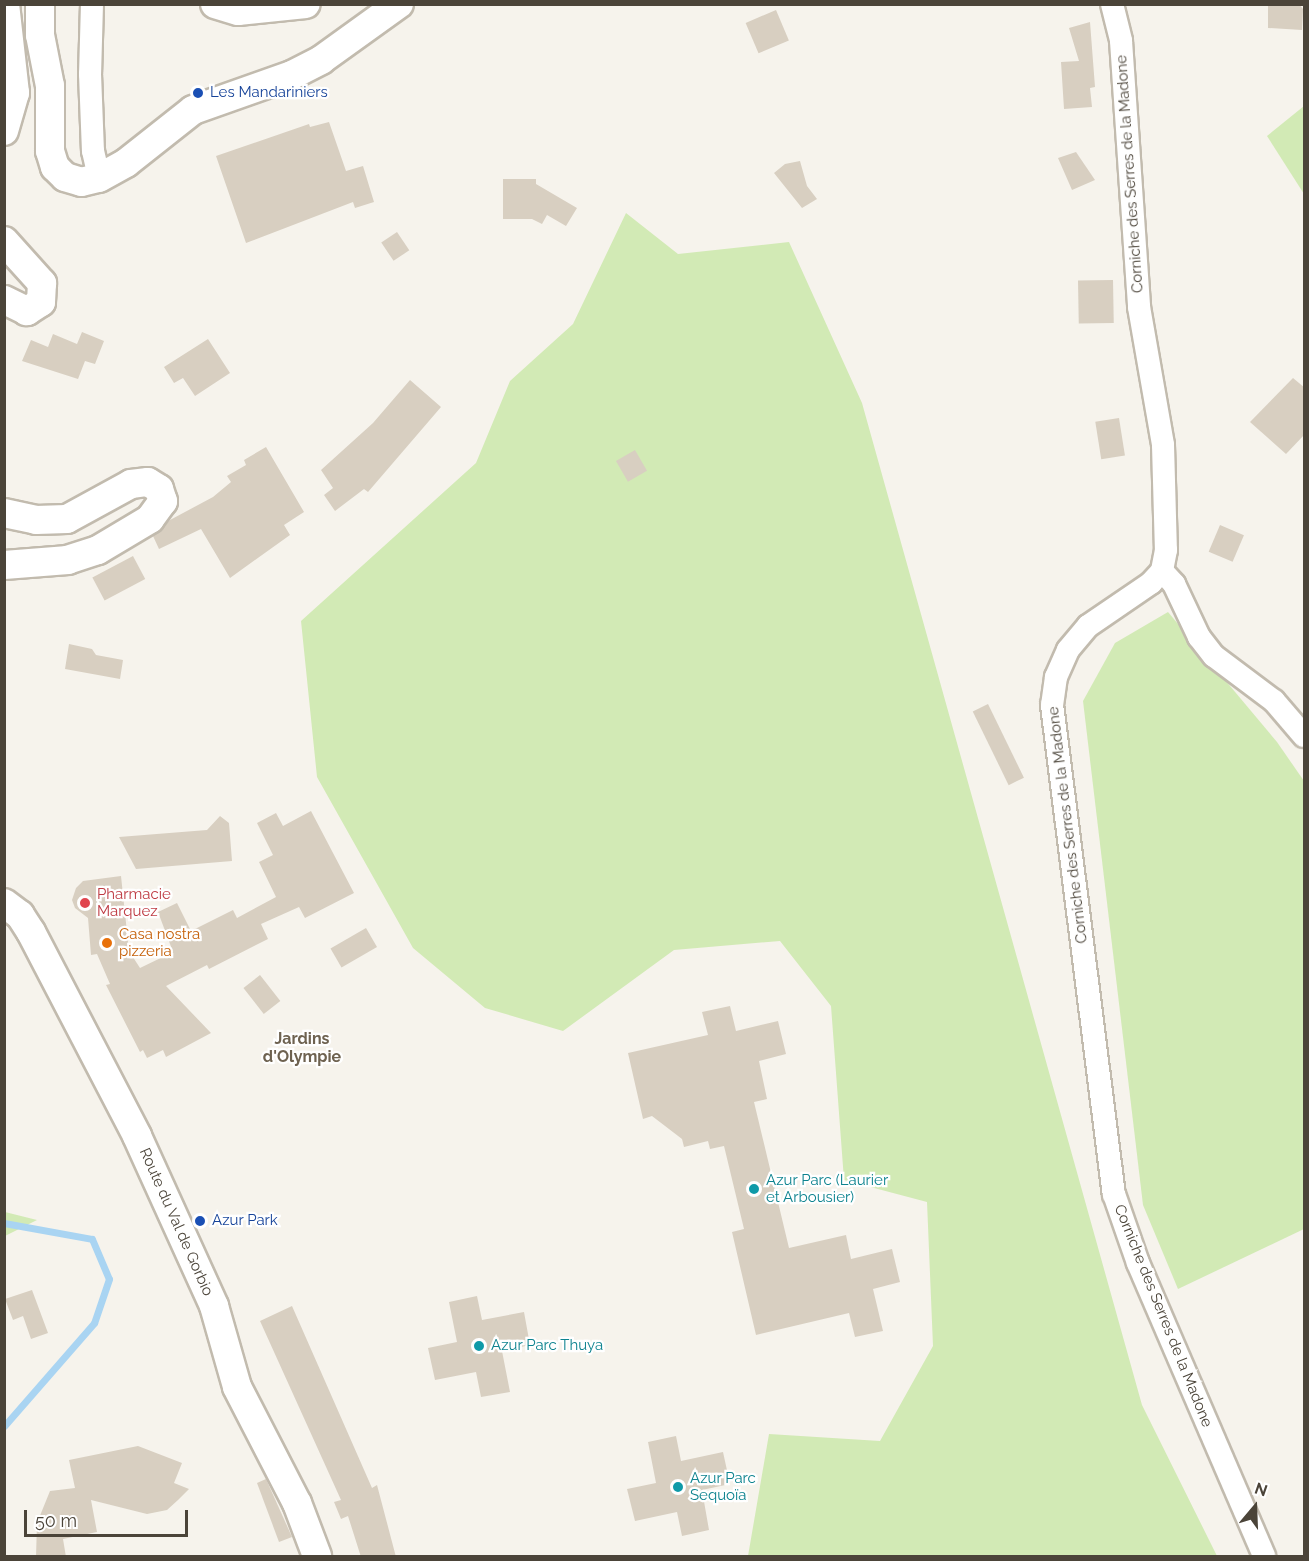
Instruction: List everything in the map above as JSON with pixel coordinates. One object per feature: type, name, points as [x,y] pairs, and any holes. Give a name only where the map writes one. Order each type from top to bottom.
[{"type":"street","points":[[4,131],[15,93],[5,4]]},
{"type":"street","points":[[40,4],[40,35],[50,86],[50,151],[55,167],[65,177],[81,182],[99,178],[126,163],[193,110],[292,75],[321,60],[399,4]]},
{"type":"street","points":[[92,4],[90,74],[93,151],[99,178]]},
{"type":"street","points":[[215,4],[238,11],[306,4]]},
{"type":"street","name":"Corniche des Serres de la Madone","points":[[1112,4],[1121,41],[1139,307],[1163,445],[1166,550],[1162,571],[1151,583],[1088,626],[1068,650],[1056,677],[1052,705],[1114,1194],[1138,1263],[1264,1557]]},
{"type":"street","points":[[4,241],[42,283],[41,302],[27,311],[4,300]]},
{"type":"street","points":[[4,513],[36,520],[67,519],[131,484],[148,482],[159,489],[163,501],[150,519],[98,550],[68,560],[4,565]]},
{"type":"street","points":[[1162,571],[1174,584],[1199,637],[1214,656],[1274,701],[1305,736]]},
{"type":"street","name":"Route du Val de Gorbio","points":[[4,903],[20,915],[30,932],[137,1136],[214,1306],[237,1387],[297,1503],[317,1557]]},
{"type":"green space","points":[[1304,106],[1304,194],[1267,136]]},
{"type":"green space","points":[[626,213],[678,254],[789,242],[862,403],[1142,1405],[1217,1556],[748,1556],[769,1434],[880,1441],[933,1346],[927,1202],[844,1180],[831,1006],[780,941],[674,950],[563,1031],[485,1008],[413,948],[317,777],[301,621],[476,463],[510,381],[573,324]]},
{"type":"green space","points":[[1168,612],[1277,742],[1304,781],[1304,1229],[1178,1289],[1143,1205],[1083,701],[1115,643]]},
{"type":"green space","points":[[5,1212],[37,1220],[5,1236]]},
{"type":"building","points":[[1268,4],[1299,4],[1303,9],[1302,30],[1268,28]]},
{"type":"building","points":[[776,10],[789,40],[759,53],[746,23]]},
{"type":"building","points":[[1090,22],[1095,87],[1090,88],[1092,107],[1064,109],[1061,62],[1079,61],[1069,28]]},
{"type":"building","points":[[329,122],[346,171],[363,166],[374,202],[355,208],[353,202],[246,243],[216,156],[309,124],[310,127]]},
{"type":"building","points":[[1076,152],[1095,180],[1072,190],[1058,158]]},
{"type":"building","points":[[800,161],[807,186],[817,199],[802,208],[774,173],[785,164]]},
{"type":"building","points":[[503,179],[536,179],[536,184],[577,208],[566,226],[547,215],[542,224],[532,219],[503,219]]},
{"type":"building","points":[[397,232],[409,250],[394,261],[381,243]]},
{"type":"building","points":[[1113,280],[1114,323],[1079,324],[1078,281]]},
{"type":"building","points":[[82,332],[104,341],[95,364],[85,361],[78,379],[22,361],[31,340],[48,347],[53,334],[77,344]]},
{"type":"building","points":[[208,339],[230,373],[195,396],[183,378],[174,383],[164,367]]},
{"type":"building","points":[[1293,378],[1305,388],[1305,434],[1286,454],[1250,422]]},
{"type":"building","points":[[410,380],[441,407],[368,492],[364,489],[335,511],[324,495],[333,488],[321,470],[373,423]]},
{"type":"building","points":[[1119,418],[1125,456],[1101,459],[1095,422]]},
{"type":"building","points":[[266,447],[304,512],[284,525],[290,535],[230,578],[201,529],[159,549],[153,536],[170,520],[213,497],[231,482],[227,476],[246,465],[244,460]]},
{"type":"building","points":[[635,450],[647,471],[628,482],[616,461]]},
{"type":"building","points":[[1220,525],[1244,535],[1233,562],[1209,552]]},
{"type":"building","points":[[133,556],[145,579],[105,601],[92,578]]},
{"type":"building","points":[[69,644],[92,649],[96,655],[123,660],[120,679],[65,669]]},
{"type":"building","points":[[988,704],[1024,778],[1009,785],[973,711]]},
{"type":"building","points":[[311,811],[354,893],[305,918],[299,907],[261,924],[268,939],[209,969],[207,965],[166,986],[211,1033],[166,1057],[163,1050],[147,1058],[143,1050],[140,1052],[106,985],[110,984],[97,954],[91,955],[88,918],[75,908],[72,900],[76,888],[83,881],[121,876],[129,951],[140,968],[173,952],[158,912],[177,903],[191,931],[233,910],[237,918],[276,897],[259,862],[273,855],[257,823],[276,813],[283,826]]},
{"type":"building","points":[[220,816],[229,823],[232,861],[136,869],[119,837],[207,830]]},
{"type":"building","points":[[366,928],[377,947],[341,968],[330,948]]},
{"type":"building","points":[[260,975],[280,1001],[264,1014],[243,988]]},
{"type":"building","name":"Azur Parc (Laurier et Arbousier)","points":[[730,1006],[736,1031],[778,1021],[786,1054],[759,1061],[767,1099],[754,1102],[789,1248],[846,1235],[851,1259],[892,1249],[900,1282],[873,1289],[883,1331],[855,1337],[849,1313],[756,1335],[732,1232],[744,1229],[724,1146],[710,1149],[708,1141],[684,1147],[682,1139],[652,1116],[643,1119],[628,1053],[708,1035],[702,1012]]},
{"type":"building","points":[[32,1290],[48,1333],[31,1339],[23,1316],[13,1320],[5,1299]]},
{"type":"building","name":"Azur Parc Thuya","points":[[477,1296],[482,1320],[524,1312],[530,1345],[502,1351],[510,1392],[481,1397],[476,1372],[435,1380],[428,1348],[457,1342],[449,1302]]},
{"type":"building","points":[[292,1306],[372,1488],[377,1485],[396,1557],[361,1557],[348,1516],[341,1519],[334,1502],[341,1500],[260,1321]]},
{"type":"building","name":"Azur Parc Sequoïa","points":[[676,1436],[681,1461],[723,1452],[730,1484],[702,1490],[709,1530],[682,1536],[677,1512],[635,1521],[627,1489],[656,1483],[648,1442]]},
{"type":"building","points":[[138,1446],[182,1463],[174,1483],[189,1489],[167,1510],[147,1514],[91,1500],[97,1532],[63,1539],[66,1557],[36,1557],[37,1523],[50,1491],[75,1488],[69,1460]]},
{"type":"building","points":[[266,1479],[292,1537],[279,1542],[257,1483]]},
{"type":"waterway","points":[[4,1223],[92,1239],[109,1279],[94,1323],[4,1426]]},
{"type":"place","name":"Les Mandariniers","points":[[198,93]]},
{"type":"place","name":"Pharmacie Marquez","points":[[85,903]]},
{"type":"place","name":"Casa nostra pizzeria","points":[[107,943]]},
{"type":"place","name":"Azur Parc (Laurier et Arbousier)","points":[[754,1189]]},
{"type":"place","name":"Azur Park","points":[[200,1221]]},
{"type":"place","name":"Azur Parc Thuya","points":[[479,1346]]},
{"type":"place","name":"Azur Parc Sequoïa","points":[[678,1487]]},
{"type":"district","name":"Jardins d'Olympie","points":[[302,1048]]}]
